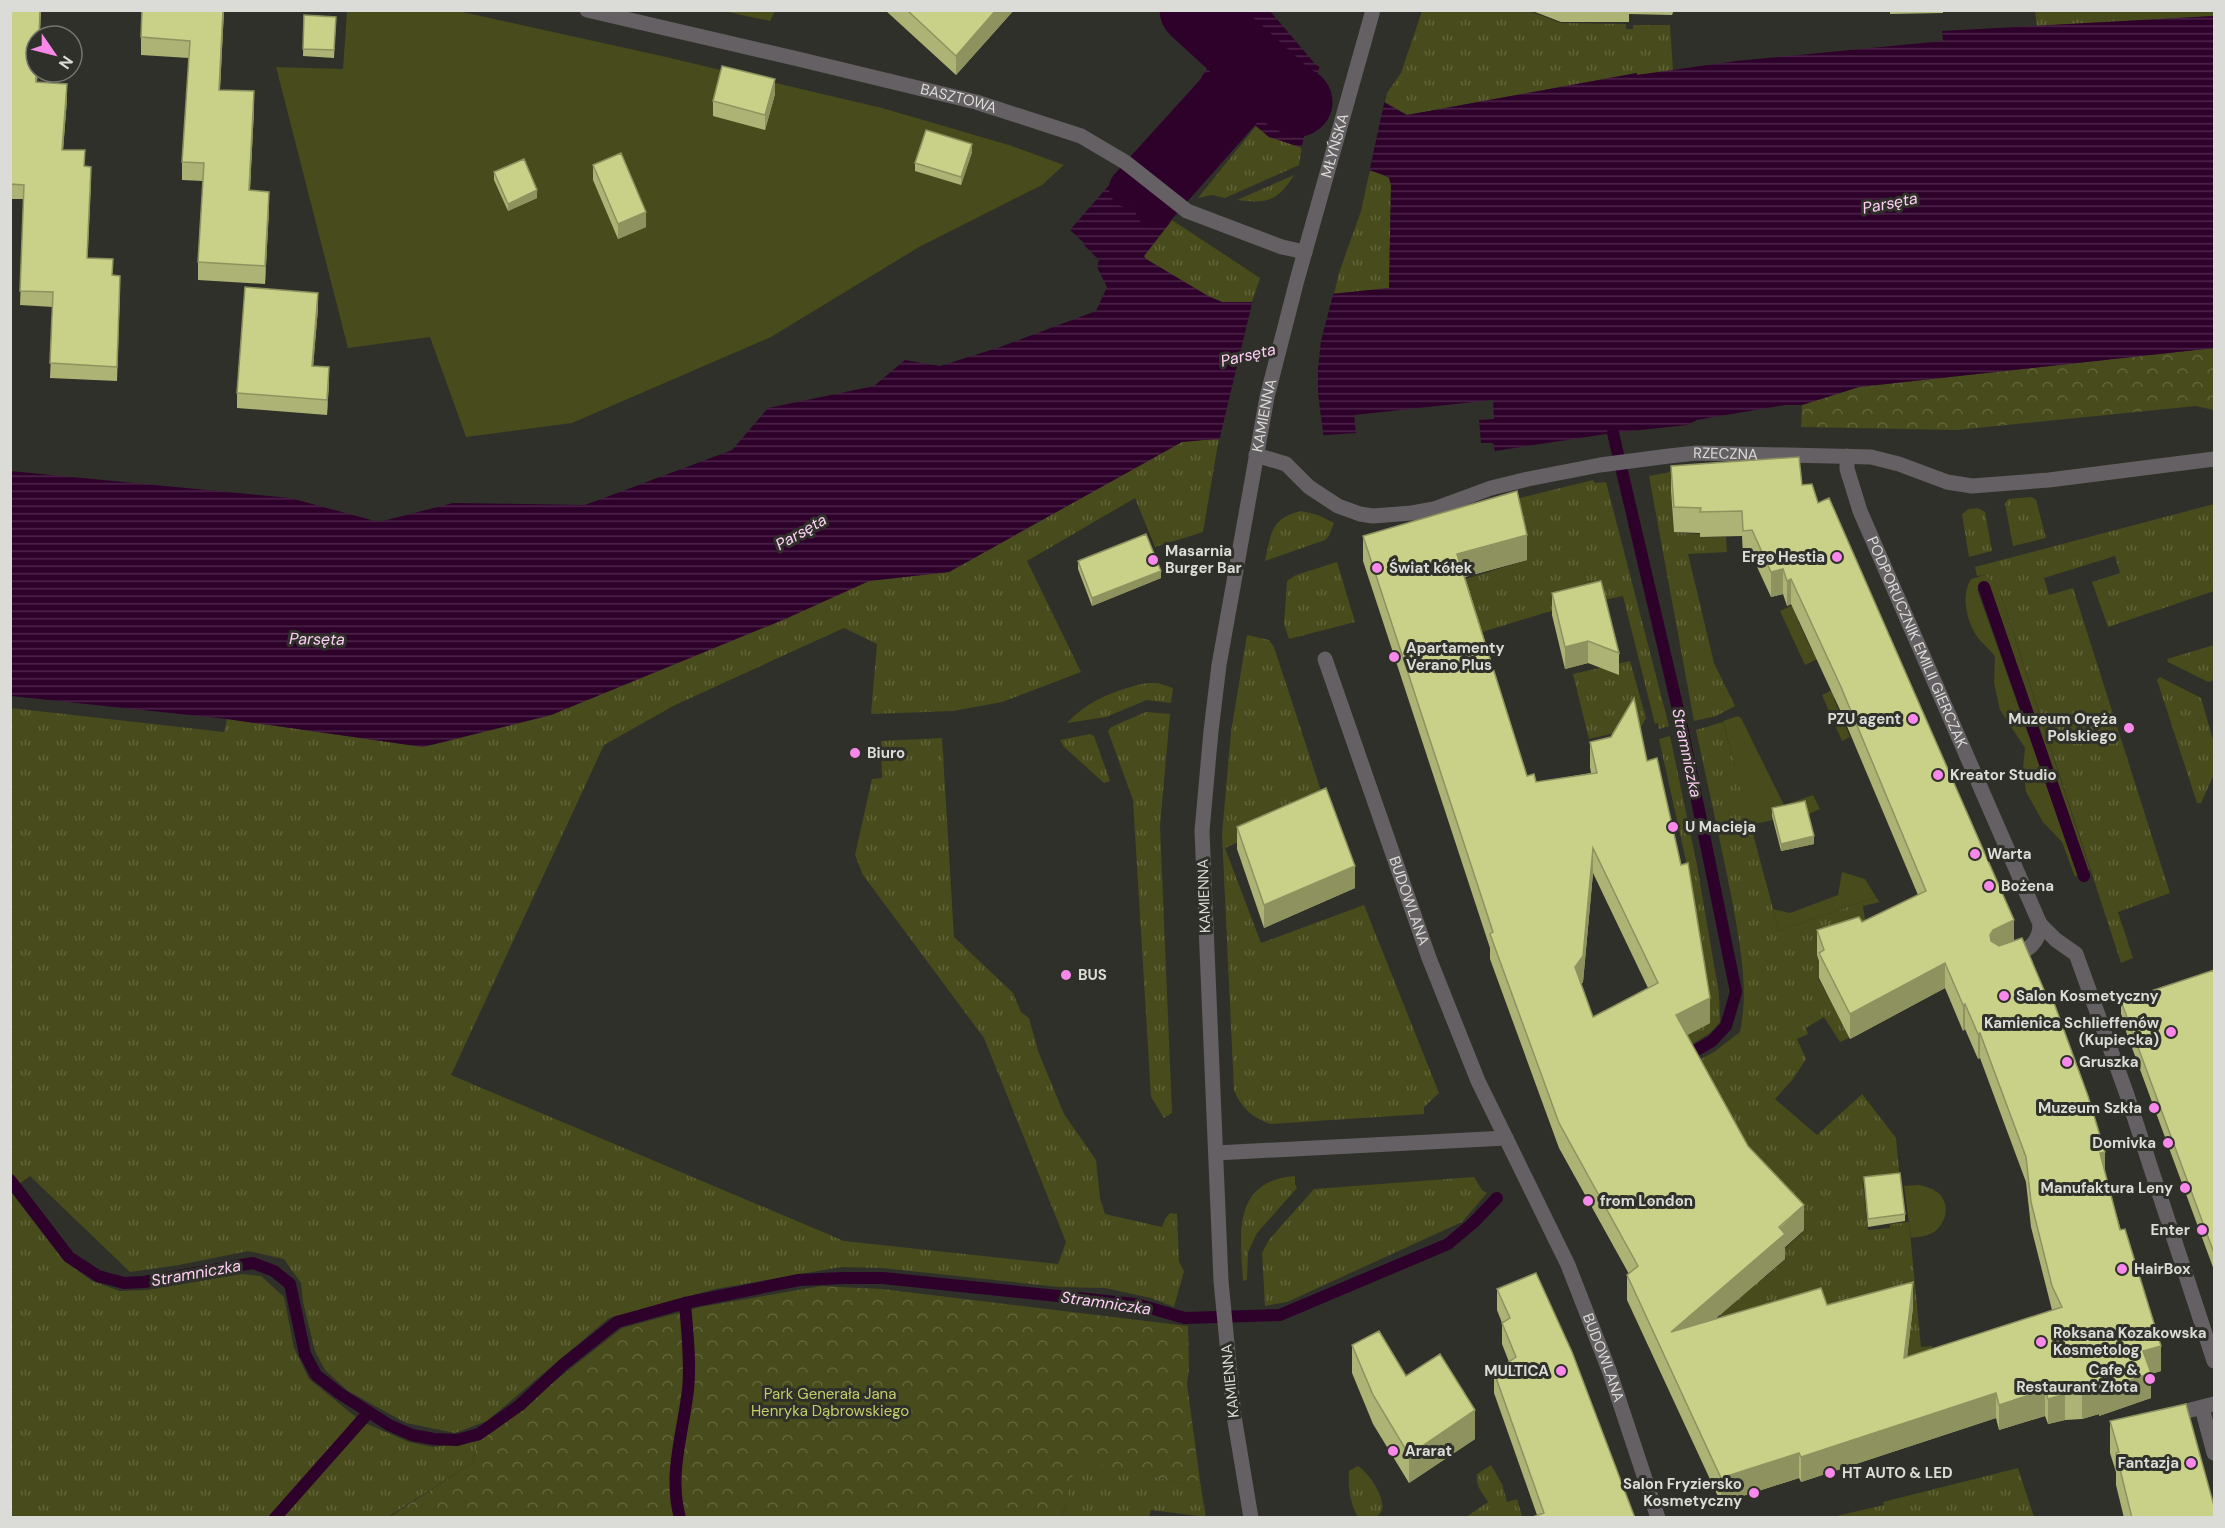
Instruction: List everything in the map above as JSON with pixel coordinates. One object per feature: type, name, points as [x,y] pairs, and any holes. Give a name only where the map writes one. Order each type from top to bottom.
[{"type":"street","name":"BASZTOWA","points":[[587,10],[798,58],[976,102],[1081,136],[1125,162],[1187,211],[1282,247],[1305,252]]},
{"type":"street","name":"MŁYŃSKA","points":[[1297,280],[1373,10]]},
{"type":"street","name":"KAMIENNA","points":[[1251,1518],[1241,1469],[1228,1365],[1221,1281],[1202,831],[1219,665],[1269,388],[1297,280]]},
{"type":"street","name":"RZECZNA","points":[[1256,453],[1286,464],[1309,487],[1338,506],[1373,516],[1434,509],[1508,483],[1600,465],[1697,453],[1847,456],[1881,459],[1947,482],[1972,486],[2049,480],[2214,459]]},
{"type":"street","name":"PODPORUCZNIK EMILII GIERCZAK","points":[[1847,456],[1847,469],[1860,511],[2040,924],[2056,940],[2076,954],[2126,1092],[2214,1361]]},
{"type":"street","name":"BUDOWLANA","points":[[1325,659],[1429,958],[1478,1081],[1568,1265],[1610,1370],[1658,1518]]},
{"type":"street","points":[[2000,962],[2029,949],[2037,940],[2040,924]]},
{"type":"street","points":[[1216,1154],[1506,1138]]},
{"type":"street","points":[[2175,1414],[2208,1406],[2214,1453]]},
{"type":"green space","points":[[2214,10],[2214,16],[2037,26],[2035,11]]},
{"type":"green space","points":[[347,11],[458,11],[882,108],[1009,145],[1064,165],[1042,185],[919,247],[771,337],[572,423],[466,437],[430,337],[348,348],[276,67],[343,69]]},
{"type":"green space","points":[[723,11],[775,11],[770,21]]},
{"type":"green space","points":[[1422,11],[1529,11],[1561,23],[1626,24],[1626,29],[1633,29],[1633,25],[1670,25],[1673,71],[1637,75],[1636,73],[1407,115],[1385,102],[1387,93],[1401,73]]},
{"type":"green space","points":[[1256,126],[1269,137],[1302,147],[1299,165],[1225,198],[1212,195],[1198,198]]},
{"type":"green space","points":[[1370,170],[1390,178],[1389,288],[1334,294],[1361,211]]},
{"type":"green space","points":[[1294,175],[1283,190],[1271,199],[1237,200]]},
{"type":"green space","points":[[1172,220],[1260,278],[1252,302],[1222,302],[1146,259],[1144,256]]},
{"type":"green space","points":[[2214,348],[2214,410],[2196,406],[1957,430],[1801,427],[1802,405],[1859,387]]},
{"type":"green space","points":[[1219,438],[1203,532],[1155,547],[1135,498],[1027,561],[1081,672],[1002,702],[953,711],[871,714],[877,644],[844,628],[675,705],[604,745],[451,1075],[844,1241],[1058,1264],[1066,1242],[984,1038],[863,875],[855,855],[872,779],[882,778],[881,741],[942,738],[954,937],[1013,993],[1021,1012],[1029,1018],[1038,1051],[1064,1114],[1096,1160],[1100,1198],[1105,1214],[1162,1227],[1170,1213],[1177,1214],[1179,1262],[1184,1271],[1174,1307],[1151,1298],[1105,1288],[1059,1287],[882,1268],[841,1267],[715,1289],[609,1318],[487,1421],[455,1433],[406,1423],[348,1391],[325,1370],[315,1351],[303,1302],[301,1283],[284,1259],[248,1251],[130,1272],[30,1176],[11,1190],[11,708],[224,732],[227,719],[423,747],[551,715],[785,619],[869,581],[949,572],[1182,442]]},
{"type":"green space","points":[[1686,468],[1693,488],[1671,490],[1674,532],[1700,534],[1701,537],[1726,537],[1727,552],[1688,554],[1714,663],[1735,706],[1716,716],[1694,721],[1649,476]]},
{"type":"green space","points":[[1593,480],[1595,483],[1606,482],[1669,726],[1659,729],[1658,723],[1655,724],[1623,596],[1544,613],[1476,634],[1459,581],[1527,560],[1516,499]]},
{"type":"green space","points":[[2032,497],[2036,500],[2046,538],[2013,546],[2005,504],[2008,499]]},
{"type":"green space","points":[[2214,504],[2214,591],[2108,627],[2092,582],[2120,573],[2115,556],[2044,578],[2049,595],[2073,588],[2170,893],[2118,912],[2133,958],[2121,963],[1998,586],[1984,575],[1977,576],[1975,567]]},
{"type":"green space","points":[[1978,508],[1985,512],[1992,551],[1969,557],[1962,514],[1969,509]]},
{"type":"green space","points":[[1301,511],[1318,515],[1334,523],[1329,536],[1325,540],[1265,561],[1271,536],[1278,523],[1283,518]]},
{"type":"green space","points":[[1337,562],[1355,622],[1289,639],[1284,624],[1287,581],[1296,575]]},
{"type":"green space","points":[[1984,575],[1998,586],[2090,870],[2087,871],[1990,586],[1977,589],[2078,875],[2075,877],[2062,842],[2043,822],[2026,792],[2023,768],[2025,748],[2000,710],[1994,683],[1995,657],[1976,635],[1967,614],[1968,585],[1971,579]]},
{"type":"green space","points":[[1797,603],[1800,612],[1798,621],[1812,651],[1821,657],[1805,665],[1780,611]]},
{"type":"green space","points":[[1247,635],[1269,640],[1274,647],[1325,803],[1225,848],[1261,943],[1364,905],[1439,1093],[1424,1107],[1424,1114],[1270,1124],[1248,1111],[1234,1090],[1222,834],[1231,732]]},
{"type":"green space","points":[[2214,645],[2214,680],[2208,682],[2168,662],[2167,659]]},
{"type":"green space","points":[[1630,661],[1646,718],[1641,727],[1589,739],[1573,674]]},
{"type":"green space","points":[[2160,677],[2201,698],[2214,743],[2214,774],[2201,803],[2197,803],[2157,680]]},
{"type":"green space","points":[[1147,683],[1158,683],[1173,688],[1171,703],[1147,700],[1106,717],[1067,723],[1084,708],[1103,697]]},
{"type":"green space","points":[[1836,688],[1834,699],[1850,737],[1842,741],[1822,695]]},
{"type":"green space","points":[[1146,712],[1170,714],[1160,826],[1172,1113],[1164,1118],[1151,1097],[1133,800],[1108,731],[1111,727]]},
{"type":"green space","points":[[1738,716],[1784,805],[1813,795],[1820,809],[1807,815],[1805,808],[1772,816],[1773,820],[1750,825],[1723,721]]},
{"type":"green space","points":[[1723,722],[1779,931],[1876,897],[1880,902],[1863,906],[1866,927],[1846,945],[1817,955],[1823,975],[1818,978],[1825,991],[1834,987],[1859,1033],[1840,1042],[1824,1017],[1806,1028],[1808,1034],[1797,1039],[1806,1059],[1793,1079],[1775,1099],[1817,1135],[1862,1094],[1896,1138],[1900,1180],[1884,1179],[1863,1183],[1868,1230],[1890,1228],[1890,1224],[1909,1222],[1921,1347],[1932,1346],[1936,1359],[1860,1386],[1908,1345],[1912,1307],[1730,1327],[1716,1310],[1759,1271],[1765,1277],[1786,1259],[1781,1252],[1805,1230],[1760,1183],[1671,1075],[1714,1052],[1740,1032],[1743,1016],[1744,982],[1738,933],[1696,730]]},
{"type":"green space","points":[[1090,734],[1094,736],[1110,781],[1104,783],[1064,747],[1060,740]]},
{"type":"green space","points":[[1670,736],[1697,865],[1719,994],[1720,1022],[1710,1033],[1659,1065],[1651,1053],[1710,1023],[1688,870],[1659,739]]},
{"type":"green space","points":[[1842,872],[1865,879],[1876,897],[1779,931],[1773,909],[1790,913],[1838,895]]},
{"type":"green space","points":[[1295,1176],[1297,1188],[1257,1233],[1248,1252],[1247,1280],[1243,1281],[1242,1228],[1244,1213],[1250,1199],[1260,1188],[1275,1180]]},
{"type":"green space","points":[[1474,1177],[1482,1190],[1487,1193],[1462,1222],[1287,1302],[1265,1306],[1262,1253],[1269,1240],[1314,1189]]},
{"type":"green space","points":[[1919,1185],[1933,1189],[1941,1196],[1946,1212],[1942,1223],[1934,1232],[1911,1238],[1904,1186]]},
{"type":"green space","points":[[11,1192],[63,1260],[92,1281],[120,1291],[147,1290],[242,1274],[261,1276],[284,1297],[294,1348],[309,1379],[357,1418],[268,1517],[11,1517]]},
{"type":"green space","name":"Park Generała Jana Henryka Dąbrowskiego","points":[[821,1286],[882,1289],[1188,1326],[1187,1384],[1201,1488],[1077,1459],[1062,1517],[388,1518],[472,1463],[479,1441],[622,1328],[700,1307]]},
{"type":"green space","points":[[365,1423],[409,1442],[433,1447],[479,1441],[472,1463],[388,1517],[282,1518]]},
{"type":"green space","points":[[1076,1458],[1201,1488],[1206,1517],[1151,1510],[1149,1517],[1062,1518]]},
{"type":"green space","points":[[1491,1465],[1502,1484],[1507,1502],[1517,1499],[1522,1516],[1466,1517],[1488,1502],[1477,1482],[1477,1474]]},
{"type":"green space","points":[[1358,1466],[1372,1480],[1382,1501],[1379,1515],[1367,1518],[1358,1517],[1353,1506],[1349,1489],[1349,1471]]},
{"type":"green space","points":[[2018,1468],[2034,1517],[1832,1517],[1884,1505],[1883,1502]]},
{"type":"water","points":[[1248,11],[1270,11],[1316,65],[1407,115],[1637,73],[1637,75],[1736,61],[1943,41],[1942,31],[2214,16],[2214,348],[1859,387],[1802,405],[1785,405],[1697,420],[1687,425],[1613,433],[1495,451],[1493,443],[1481,443],[1479,420],[1494,419],[1493,400],[1354,415],[1356,433],[1182,442],[949,572],[869,581],[785,619],[551,715],[423,747],[227,719],[11,696],[10,471],[290,498],[379,522],[453,503],[585,505],[732,450],[768,408],[874,386],[905,360],[940,366],[1000,347],[1096,311],[1107,287],[1097,267],[1099,260],[1070,230],[1116,177],[1172,220],[1144,256],[1146,259],[1222,302],[1252,302],[1389,288],[1391,185],[1389,178],[1269,137],[1200,79]]},
{"type":"pier","points":[[1320,63],[1385,99],[1369,173],[1301,150]]},
{"type":"pier","points":[[1334,291],[1321,341],[1318,368],[1318,394],[1324,439],[1219,441],[1253,299]]},
{"type":"building","points":[[10,10],[40,10],[39,24],[24,24],[24,84],[67,84],[62,150],[85,150],[84,166],[91,167],[87,258],[113,259],[112,275],[120,276],[117,367],[50,363],[53,292],[20,291],[24,185],[10,184]]},
{"type":"building","points":[[142,10],[223,10],[219,90],[254,91],[249,190],[269,192],[265,266],[198,262],[204,163],[182,162],[190,41],[141,37]]},
{"type":"building","points":[[907,10],[996,10],[956,56]]},
{"type":"building","points":[[304,15],[336,17],[334,50],[303,49]]},
{"type":"building","points":[[722,66],[775,79],[765,115],[713,101]]},
{"type":"building","points":[[926,130],[972,144],[961,177],[915,163]]},
{"type":"building","points":[[621,153],[646,212],[618,224],[593,165]]},
{"type":"building","points":[[524,159],[537,190],[508,204],[494,172]]},
{"type":"building","points":[[245,287],[318,293],[312,366],[329,367],[327,400],[237,393]]},
{"type":"building","points":[[1799,457],[1802,485],[1812,484],[1818,503],[1829,498],[2014,920],[1993,930],[1990,935],[1991,941],[1999,946],[2022,938],[2050,1004],[2054,1003],[2088,1096],[2105,1152],[2100,1153],[2120,1230],[2125,1229],[2161,1346],[2143,1351],[2151,1373],[2099,1391],[2099,1389],[2082,1394],[2065,1394],[2048,1399],[2045,1390],[1999,1405],[1996,1393],[1801,1457],[1799,1453],[1721,1478],[1627,1275],[1638,1266],[1559,1123],[1490,934],[1493,932],[1363,536],[1517,491],[1527,535],[1457,554],[1527,776],[1534,774],[1536,782],[1597,773],[1590,742],[1611,737],[1634,698],[1647,761],[1657,758],[1681,865],[1688,863],[1710,998],[1676,1015],[1748,1146],[1804,1205],[1779,1227],[1785,1234],[1671,1332],[1821,1288],[1827,1305],[1913,1282],[1904,1358],[2062,1307],[2052,1286],[2031,1202],[2026,1157],[1980,1033],[1978,1034],[1965,1004],[1963,1005],[1945,963],[1850,1014],[1819,953],[1824,950],[1817,930],[1859,917],[1862,922],[1926,891],[1841,687],[1791,579],[1787,581],[1783,569],[1771,572],[1752,530],[1743,531],[1742,511],[1700,512],[1701,508],[1674,507],[1671,466]],"holes":[[[1593,848],[1658,983],[1593,1017],[1575,967],[1583,956]]]},
{"type":"building","points":[[1146,534],[1161,571],[1092,598],[1078,561]]},
{"type":"building","points":[[1601,581],[1619,653],[1588,641],[1565,647],[1552,593]]},
{"type":"building","points":[[1326,788],[1355,866],[1264,905],[1237,827]]},
{"type":"building","points":[[1805,801],[1814,836],[1781,844],[1772,808]]},
{"type":"building","points":[[2214,970],[2214,1253],[2121,1001]]},
{"type":"building","points":[[1900,1173],[1905,1214],[1868,1219],[1864,1177]]},
{"type":"building","points":[[1536,1273],[1572,1352],[1635,1518],[1530,1518],[1544,1513],[1494,1372],[1516,1357],[1502,1323],[1510,1318],[1497,1289]]},
{"type":"building","points":[[1379,1331],[1406,1376],[1440,1354],[1475,1410],[1409,1455],[1373,1395],[1352,1345]]},
{"type":"building","points":[[2186,1404],[2214,1506],[2214,1518],[2132,1518],[2116,1453],[2119,1452],[2110,1421]]},
{"type":"waterway","name":"Parsęta","points":[[1194,10],[1289,97],[1298,102]]},
{"type":"waterway","points":[[1129,188],[1216,92]]},
{"type":"waterway","points":[[1155,208],[1240,112]]},
{"type":"waterway","name":"Stramniczka","points":[[1613,433],[1681,722],[1736,992],[1726,1026],[1712,1041],[1681,1059]]},
{"type":"waterway","points":[[1984,587],[2084,876]]},
{"type":"waterway","name":"Stramniczka","points":[[10,1180],[69,1257],[98,1276],[124,1283],[144,1282],[253,1263],[274,1271],[290,1284],[305,1354],[316,1375],[339,1393],[389,1425],[412,1435],[457,1440],[479,1434],[520,1405],[564,1364],[617,1322],[685,1303],[799,1280],[883,1278],[1136,1304],[1185,1318],[1280,1315],[1448,1244],[1473,1223],[1497,1198]]},
{"type":"waterway","name":"Stramniczka","points":[[680,1518],[675,1486],[688,1390],[685,1303]]},
{"type":"waterway","points":[[275,1518],[368,1413]]},
{"type":"place","name":"Ergo Hestia","points":[[1837,557]]},
{"type":"place","name":"Masarnia Burger Bar","points":[[1153,560]]},
{"type":"place","name":"Świat kółek","points":[[1377,568]]},
{"type":"place","name":"Apartamenty Verano Plus","points":[[1394,657]]},
{"type":"place","name":"PZU agent","points":[[1913,719]]},
{"type":"place","name":"Muzeum Oręża Polskiego","points":[[2129,728]]},
{"type":"place","name":"Biuro","points":[[855,753]]},
{"type":"place","name":"Kreator Studio","points":[[1938,775]]},
{"type":"place","name":"U Macieja","points":[[1673,827]]},
{"type":"place","name":"Warta","points":[[1975,854]]},
{"type":"place","name":"Bożena","points":[[1989,886]]},
{"type":"place","name":"BUS","points":[[1066,975]]},
{"type":"place","name":"Salon Kosmetyczny","points":[[2004,996]]},
{"type":"place","name":"Kamienica Schlieffenów (Kupiecka)","points":[[2171,1032]]},
{"type":"place","name":"Gruszka","points":[[2067,1062]]},
{"type":"place","name":"Muzeum Szkła","points":[[2154,1108]]},
{"type":"place","name":"Domivka","points":[[2168,1143]]},
{"type":"place","name":"Manufaktura Leny","points":[[2185,1188]]},
{"type":"place","name":"from London","points":[[1588,1201]]},
{"type":"place","name":"Enter","points":[[2202,1230]]},
{"type":"place","name":"HairBox","points":[[2122,1269]]},
{"type":"place","name":"Roksana Kozakowska Kosmetolog","points":[[2041,1342]]},
{"type":"place","name":"MULTICA","points":[[1561,1371]]},
{"type":"place","name":"Cafe & Restaurant Złota","points":[[2150,1379]]},
{"type":"place","name":"Ararat","points":[[1393,1451]]},
{"type":"place","name":"Fantazja","points":[[2191,1463]]},
{"type":"place","name":"HT AUTO & LED","points":[[1830,1473]]},
{"type":"place","name":"Salon Fryziersko Kosmetyczny","points":[[1754,1493]]}]
